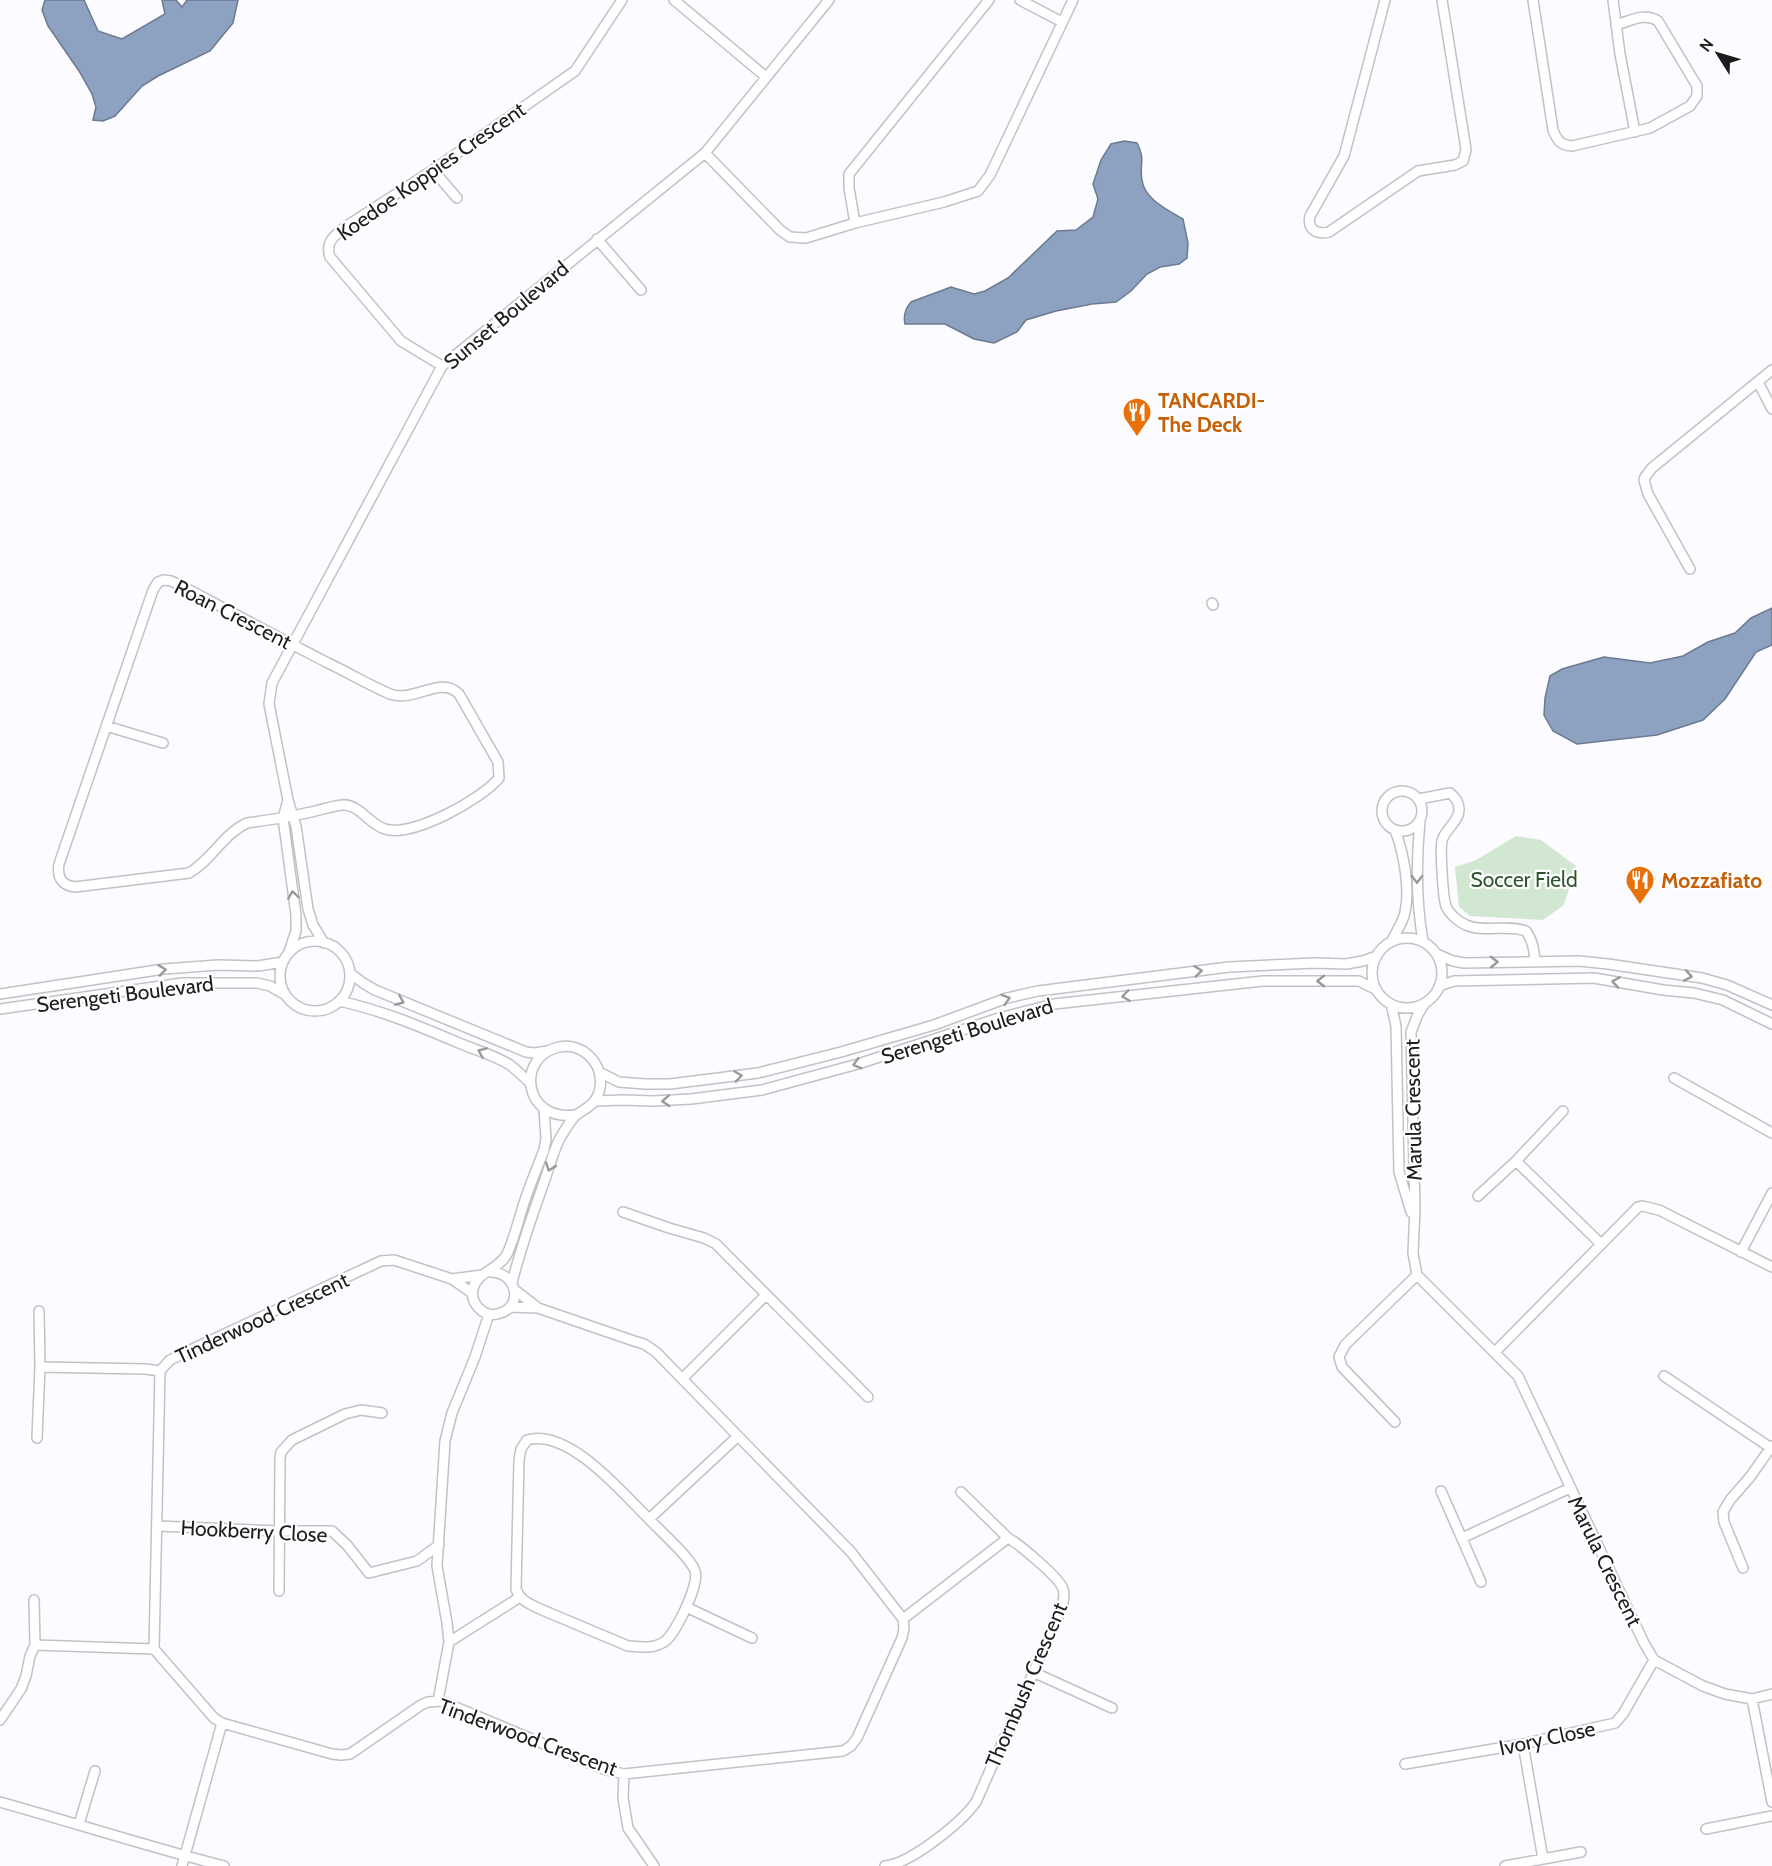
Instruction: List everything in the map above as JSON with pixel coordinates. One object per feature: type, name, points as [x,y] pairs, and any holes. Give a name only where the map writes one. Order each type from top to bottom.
[{"type":"street","name":"Koedoe Koppies Crescent","points":[[442,366],[401,341],[330,256],[328,247],[333,236],[575,71],[622,0]]},
{"type":"street","points":[[674,0],[766,77]]},
{"type":"street","name":"Sunset Boulevard","points":[[294,816],[288,800],[269,704],[272,683],[442,366],[705,153],[828,0]]},
{"type":"street","points":[[855,223],[849,174],[989,0]]},
{"type":"street","points":[[1020,0],[1062,22]]},
{"type":"street","points":[[705,153],[780,230],[790,237],[806,237],[944,202],[978,191],[990,175],[1074,0]]},
{"type":"street","points":[[1385,0],[1344,156],[1310,216],[1311,228],[1322,234],[1329,232],[1418,171],[1455,165],[1463,161],[1466,150],[1465,142],[1442,0]]},
{"type":"street","points":[[1533,0],[1553,130],[1564,146],[1650,128],[1690,106],[1695,100],[1697,86],[1658,21],[1642,17],[1616,25]]},
{"type":"street","points":[[1613,0],[1620,54],[1635,132]]},
{"type":"street","points":[[432,170],[457,198]]},
{"type":"street","points":[[597,239],[641,290]]},
{"type":"street","points":[[1690,569],[1648,494],[1645,477],[1682,442],[1772,370]]},
{"type":"street","points":[[1758,382],[1772,409]]},
{"type":"street","name":"Roan Crescent","points":[[283,818],[238,827],[198,868],[189,873],[75,887],[64,884],[58,876],[59,864],[153,590],[158,582],[171,581],[395,696],[416,694],[444,686],[455,689],[498,762],[500,770],[499,778],[488,788],[443,816],[421,826],[388,830],[351,806],[343,805],[294,816]]},
{"type":"street","points":[[106,726],[163,742]]},
{"type":"street","points":[[1420,821],[1411,829],[1395,830],[1383,819],[1384,800],[1400,790],[1407,791],[1419,799],[1422,812],[1417,847],[1418,913],[1423,941]]},
{"type":"street","points":[[1419,799],[1450,793],[1459,808],[1459,813],[1441,844],[1444,895],[1449,912],[1458,920],[1473,927],[1515,928],[1526,931],[1532,939],[1535,962]]},
{"type":"street","points":[[288,800],[283,818],[297,926],[280,972],[280,984],[284,994],[296,1006],[313,1012],[325,1010],[344,996],[349,985],[350,972],[339,951],[324,943],[308,942],[298,945],[289,952]]},
{"type":"street","points":[[283,818],[294,816],[308,909],[313,924],[324,943]]},
{"type":"street","points":[[1391,942],[1402,920],[1406,901],[1404,864],[1401,845],[1395,830]]},
{"type":"street","points":[[290,865],[302,863]]},
{"type":"street","points":[[1401,938],[1412,938],[1423,941],[1437,954],[1443,969],[1439,986],[1437,992],[1425,1003],[1406,1008],[1391,1004],[1377,990],[1372,969],[1377,956],[1391,942],[1401,938]]},
{"type":"street","points":[[1437,954],[1464,963],[1579,961],[1669,972],[1727,985],[1772,1005]]},
{"type":"street","name":"Serengeti Boulevard","points":[[599,1072],[619,1082],[632,1084],[670,1084],[737,1077],[841,1052],[934,1025],[1007,998],[1038,991],[1229,967],[1346,964],[1377,956]]},
{"type":"street","name":"Serengeti Boulevard","points":[[0,994],[164,969],[218,965],[258,966],[283,962]]},
{"type":"street","points":[[350,972],[375,990],[526,1052],[549,1051],[559,1047],[581,1050],[590,1056],[597,1066],[600,1078],[600,1090],[595,1101],[586,1110],[564,1117],[552,1114],[535,1099],[531,1084],[533,1067],[549,1051]]},
{"type":"street","points":[[1439,986],[1454,981],[1594,978],[1704,995],[1731,1004],[1772,1024]]},
{"type":"street","name":"Serengeti Boulevard","points":[[595,1101],[691,1099],[762,1090],[858,1064],[999,1018],[1054,1004],[1263,981],[1359,981],[1377,990]]},
{"type":"street","name":"Serengeti Boulevard","points":[[0,1010],[182,983],[257,983],[270,986],[284,994]]},
{"type":"street","points":[[339,1001],[367,1007],[492,1056],[521,1073],[531,1084]]},
{"type":"street","name":"Marula Crescent","points":[[1425,1003],[1418,1014],[1412,1032],[1413,1253],[1417,1275],[1518,1377],[1654,1660]]},
{"type":"street","name":"Marula Crescent","points":[[1391,1004],[1396,1026],[1398,1158],[1401,1182],[1414,1220]]},
{"type":"street","points":[[1674,1078],[1772,1133]]},
{"type":"street","points":[[544,1109],[546,1139],[506,1255],[473,1286],[472,1293],[476,1306],[480,1311],[489,1314],[499,1314],[510,1307],[514,1299],[513,1286],[518,1259],[534,1211],[558,1142],[576,1115]]},
{"type":"street","points":[[1478,1196],[1516,1161],[1563,1111]]},
{"type":"street","points":[[1398,1122],[1413,1122]]},
{"type":"street","points":[[1398,1158],[1414,1158]]},
{"type":"street","points":[[1516,1161],[1600,1244]]},
{"type":"street","points":[[1741,1252],[1772,1193]]},
{"type":"street","points":[[1495,1352],[1631,1212],[1642,1206],[1659,1210],[1772,1267]]},
{"type":"street","points":[[523,1207],[534,1211]]},
{"type":"street","points":[[623,1212],[716,1244],[868,1397]]},
{"type":"street","name":"Tinderwood Crescent","points":[[472,1293],[452,1279],[394,1260],[381,1261],[186,1352],[170,1360],[160,1371],[154,1649],[214,1718],[222,1723],[340,1755],[350,1754],[421,1705],[438,1701],[606,1770],[624,1774],[843,1751],[855,1743],[897,1649],[904,1628],[903,1619]]},
{"type":"street","points":[[485,1274],[502,1274],[538,1308]]},
{"type":"street","name":"Tinderwood Crescent","points":[[452,1279],[485,1274]]},
{"type":"street","points":[[1395,1422],[1342,1367],[1339,1358],[1345,1345],[1417,1275]]},
{"type":"street","points":[[682,1379],[766,1295]]},
{"type":"street","points":[[510,1307],[538,1308],[644,1344],[656,1352],[851,1552],[903,1619],[1008,1538],[961,1492]]},
{"type":"street","points":[[37,1438],[40,1368],[39,1311]]},
{"type":"street","points":[[438,1701],[449,1642],[438,1566],[445,1441],[452,1413],[475,1358],[489,1314]]},
{"type":"street","points":[[40,1368],[160,1371]]},
{"type":"street","points":[[1664,1376],[1771,1447],[1723,1512],[1724,1522],[1743,1568]]},
{"type":"street","points":[[279,1591],[280,1459],[285,1446],[298,1437],[354,1411],[382,1413]]},
{"type":"street","points":[[649,1519],[737,1437]]},
{"type":"street","points":[[539,1438],[546,1440],[571,1449],[584,1457],[649,1519],[695,1571],[696,1584],[669,1639],[644,1648],[628,1646],[540,1609],[520,1598],[516,1589],[519,1460],[521,1449],[527,1440],[539,1438]]},
{"type":"street","points":[[1462,1538],[1570,1488]]},
{"type":"street","points":[[1441,1491],[1481,1582]]},
{"type":"street","name":"Hookberry Close","points":[[157,1526],[332,1531],[347,1545],[369,1573],[417,1561]]},
{"type":"street","name":"Thornbush Crescent","points":[[885,1866],[894,1865],[914,1856],[971,1809],[976,1802],[1062,1607],[1063,1588],[1052,1575],[1008,1538]]},
{"type":"street","points":[[417,1561],[439,1545]]},
{"type":"street","points":[[417,1561],[438,1566]]},
{"type":"street","points":[[449,1642],[520,1598]]},
{"type":"street","points":[[0,1720],[21,1689],[35,1645],[34,1600]]},
{"type":"street","points":[[686,1607],[752,1638]]},
{"type":"street","points":[[35,1645],[154,1649]]},
{"type":"street","points":[[1654,1660],[1702,1686],[1725,1694],[1752,1700],[1772,1694]]},
{"type":"street","name":"Ivory Close","points":[[1406,1764],[1523,1744],[1615,1723],[1623,1714],[1654,1660]]},
{"type":"street","points":[[1033,1672],[1112,1708]]},
{"type":"street","points":[[1752,1700],[1772,1802]]},
{"type":"street","points":[[183,1861],[222,1723]]},
{"type":"street","points":[[1523,1744],[1543,1859]]},
{"type":"street","points":[[79,1824],[95,1771]]},
{"type":"street","points":[[624,1774],[623,1798],[628,1828],[654,1866]]},
{"type":"street","points":[[0,1802],[79,1824],[183,1861],[224,1866]]},
{"type":"street","points":[[1706,1829],[1772,1816]]},
{"type":"street","points":[[1505,1866],[1581,1852]]},
{"type":"green space","name":"Soccer Field","points":[[1516,836],[1541,840],[1576,866],[1564,905],[1543,920],[1470,916],[1459,907],[1455,867],[1476,860]]},
{"type":"water","points":[[45,0],[84,0],[98,31],[122,39],[165,14],[162,0],[176,0],[182,7],[187,0],[238,0],[233,23],[210,51],[142,86],[115,116],[103,121],[93,120],[96,107],[92,94],[48,26],[42,10]]},
{"type":"water","points":[[1124,141],[1137,143],[1140,149],[1142,180],[1147,193],[1164,208],[1183,219],[1188,243],[1187,258],[1179,264],[1160,267],[1147,274],[1131,291],[1116,302],[1056,311],[1026,320],[1017,332],[994,343],[974,339],[945,324],[905,324],[905,312],[911,302],[951,287],[974,294],[985,291],[1008,278],[1057,231],[1076,230],[1093,217],[1098,199],[1093,184],[1101,160],[1111,144]]},
{"type":"water","points":[[1772,608],[1772,645],[1756,652],[1725,699],[1703,720],[1657,735],[1577,744],[1553,731],[1544,715],[1550,676],[1562,669],[1604,657],[1650,663],[1683,656],[1708,642],[1735,633],[1751,618]]},
{"type":"place","name":"TANCARDI- The Deck","points":[[1137,438]]},
{"type":"place","name":"Mozzafiato","points":[[1640,906]]}]
